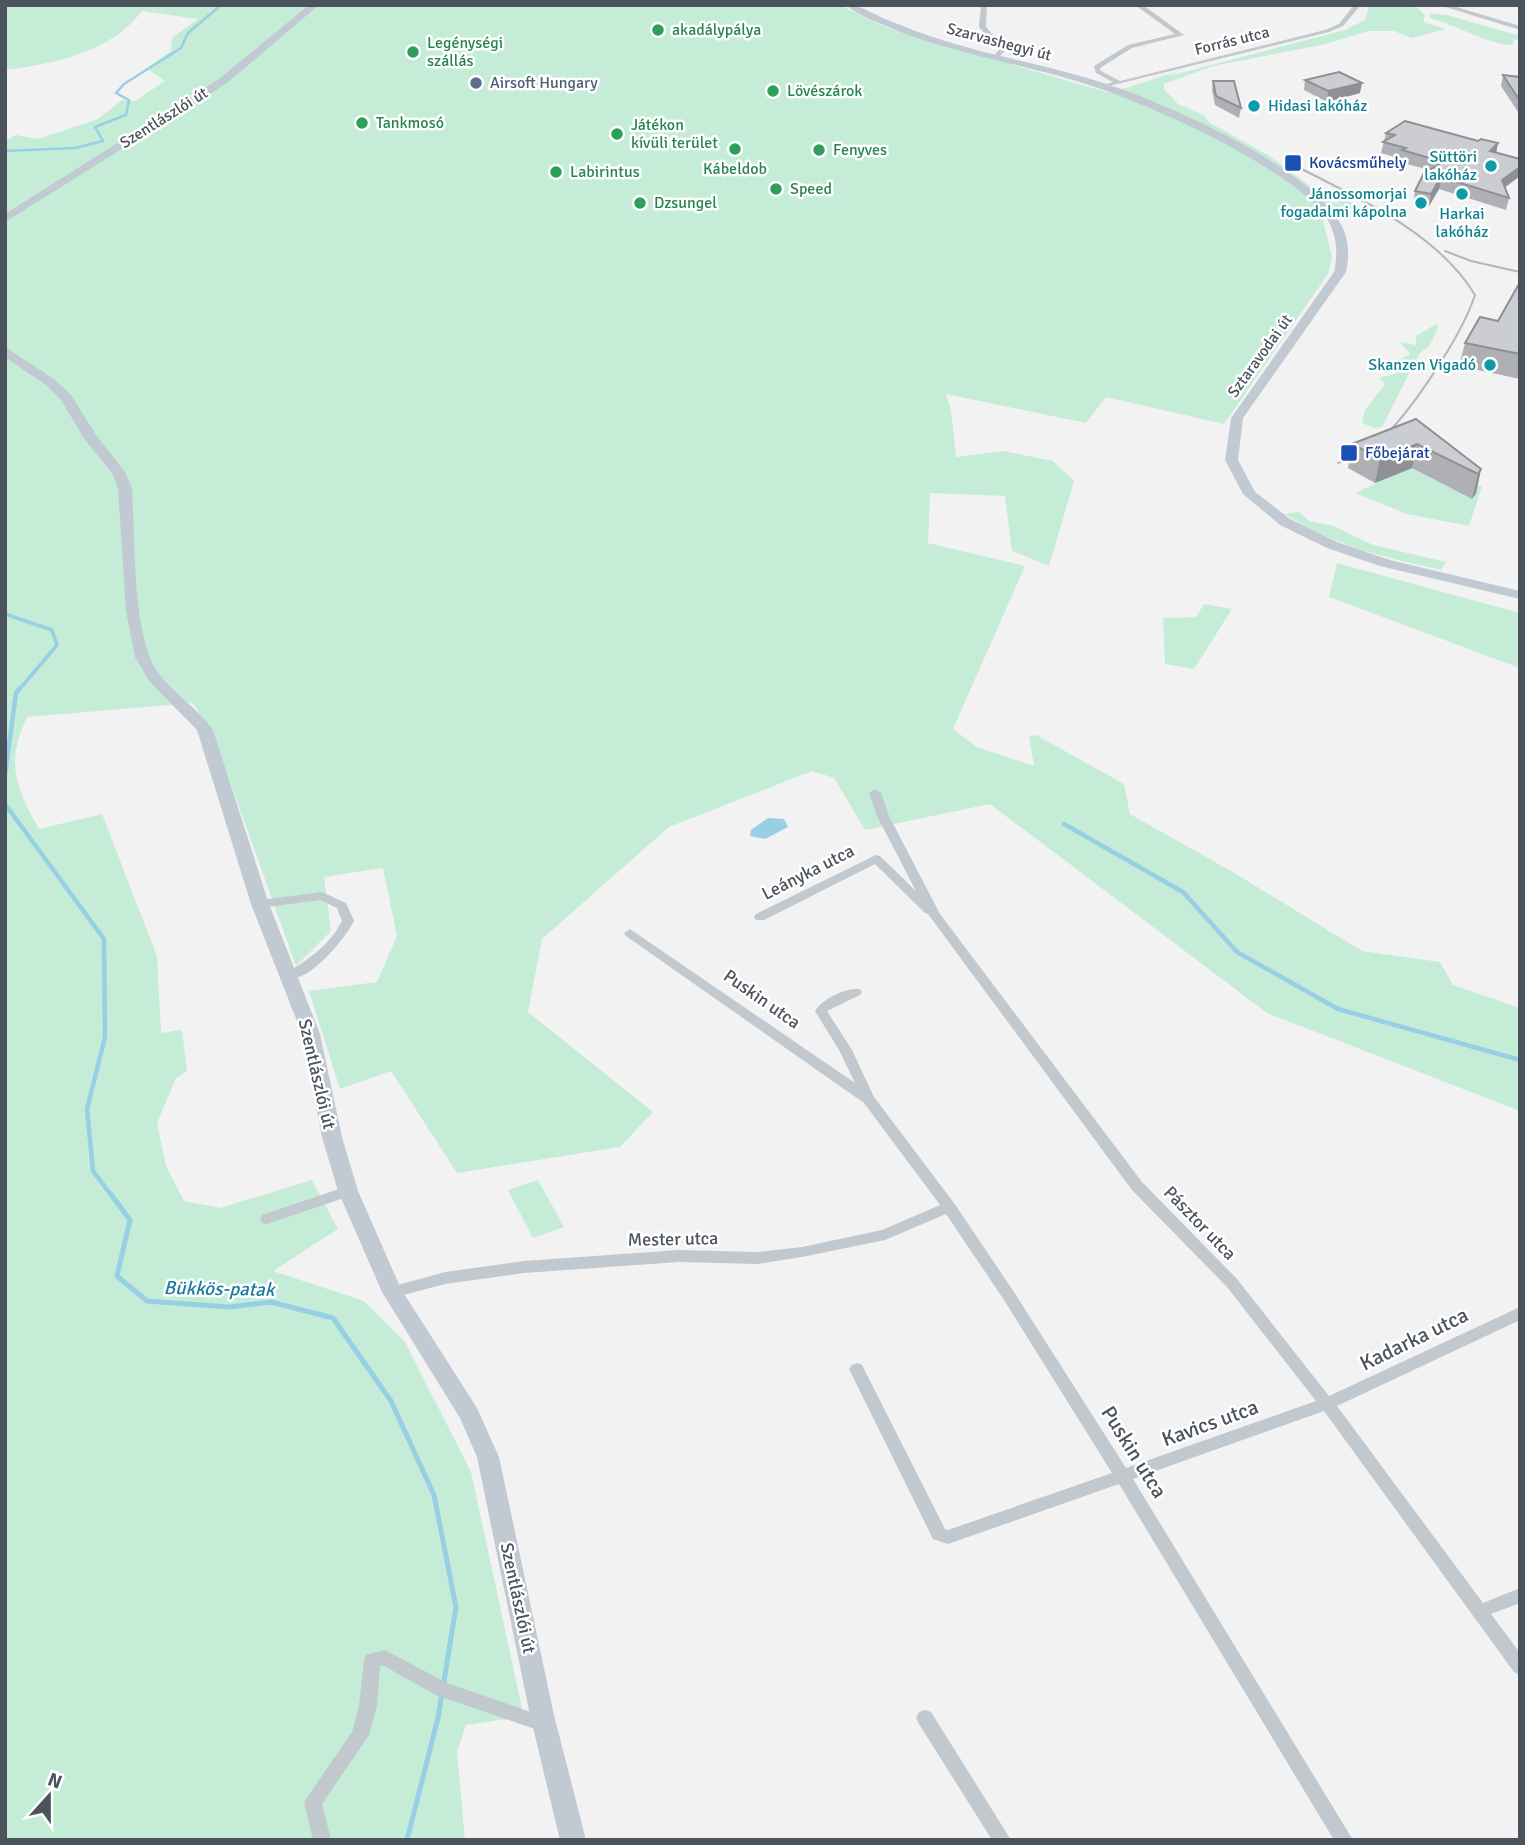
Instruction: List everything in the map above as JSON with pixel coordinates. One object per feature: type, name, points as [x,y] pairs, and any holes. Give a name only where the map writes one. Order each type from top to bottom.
[{"type":"main road","name":"Szentlászlói út","points":[[5,219],[223,81],[315,5]]},
{"type":"main road","name":"Szarvashegyi út","points":[[850,5],[903,30],[1103,87]]},
{"type":"main road","name":"Sztaravodai út","points":[[1103,87],[1162,109],[1276,172],[1320,204],[1338,229],[1344,251],[1340,272],[1248,400],[1230,435],[1233,471],[1244,486],[1287,524],[1342,550],[1520,594]]},
{"type":"main road","name":"Szentlászlói út","points":[[5,351],[50,382],[66,398],[90,437],[118,472],[124,488],[134,625],[147,669],[197,717],[205,730],[260,904],[311,1034],[332,1137],[348,1191],[392,1293],[469,1413],[488,1457],[542,1715],[573,1840]]},
{"type":"street","points":[[984,5],[980,25],[1003,50],[995,58]]},
{"type":"street","points":[[1119,83],[1094,69],[1129,46],[1181,35],[1138,5]]},
{"type":"street","name":"Forrás utca","points":[[1103,87],[1332,30],[1343,23],[1358,5]]},
{"type":"street","points":[[1442,5],[1520,28]]},
{"type":"street","name":"Pásztor utca","points":[[875,793],[883,816],[934,915],[1137,1186],[1232,1283],[1327,1404],[1520,1667]]},
{"type":"street","name":"Leányka utca","points":[[760,917],[876,859],[934,915]]},
{"type":"street","points":[[260,904],[322,896],[342,906],[348,921],[340,939],[320,959],[290,976]]},
{"type":"street","name":"Puskin utca","points":[[630,933],[869,1100]]},
{"type":"street","name":"Puskin utca","points":[[856,992],[824,1006],[821,1011],[845,1050],[869,1100],[949,1207],[1124,1476],[1344,1840]]},
{"type":"street","points":[[267,1219],[348,1191]]},
{"type":"street","name":"Mester utca","points":[[392,1293],[445,1278],[524,1267],[635,1258],[757,1258],[794,1253],[885,1235],[949,1207]]},
{"type":"street","name":"Kadarka utca","points":[[1327,1404],[1520,1313]]},
{"type":"street","name":"Kavics utca","points":[[857,1369],[939,1534],[948,1537],[1327,1404]]},
{"type":"street","points":[[1481,1611],[1520,1595]]},
{"type":"street","points":[[322,1840],[313,1802],[360,1735],[368,1706],[372,1660],[385,1658],[442,1689],[532,1720],[542,1715]]},
{"type":"street","points":[[925,1718],[1002,1840]]},
{"type":"green space","points":[[5,5],[839,5],[890,29],[1110,93],[1179,71],[1169,76],[1345,30],[1365,20],[1369,7],[1400,5],[1418,8],[1425,16],[1423,22],[1446,29],[1411,38],[1394,31],[1368,31],[1326,44],[1213,66],[1164,84],[1164,89],[1178,104],[1203,115],[1210,123],[1268,155],[1330,201],[1343,206],[1315,188],[1323,187],[1365,210],[1360,212],[1345,207],[1352,215],[1323,220],[1332,258],[1328,274],[1224,424],[1106,397],[1086,423],[946,394],[951,410],[956,457],[1003,451],[1053,461],[1074,481],[1049,566],[1012,551],[1005,496],[930,493],[928,543],[1025,566],[953,729],[977,747],[1034,766],[1029,736],[1036,735],[1124,784],[1130,814],[1236,874],[1362,951],[1440,962],[1453,985],[1520,1008],[1520,1111],[1267,1013],[990,804],[865,830],[834,778],[812,771],[669,827],[542,939],[528,1012],[653,1112],[620,1147],[457,1173],[391,1071],[340,1089],[309,991],[377,982],[397,936],[383,868],[324,877],[331,931],[296,966],[214,737],[193,703],[27,717],[16,748],[15,762],[24,801],[39,829],[102,814],[157,956],[161,1033],[182,1030],[187,1071],[176,1078],[157,1123],[166,1166],[184,1201],[220,1208],[312,1180],[338,1229],[273,1271],[364,1301],[405,1342],[471,1472],[522,1708],[515,1718],[466,1725],[457,1752],[465,1840],[5,1840],[5,141],[16,135],[38,139],[98,119],[122,100],[135,101],[165,81],[147,68],[171,51],[172,38],[198,19],[142,11],[114,37],[80,54],[62,60],[5,70]]},
{"type":"green space","points":[[1430,13],[1447,15],[1520,36],[1520,40],[1513,39],[1513,45],[1494,42],[1430,18]]},
{"type":"green space","points":[[1436,324],[1438,328],[1430,345],[1419,354],[1382,427],[1374,428],[1362,423],[1365,410],[1385,384],[1379,378],[1395,374],[1395,363],[1410,354],[1400,342],[1416,345],[1416,336]]},
{"type":"green space","points":[[1411,467],[1450,488],[1462,483],[1482,486],[1469,526],[1407,514],[1355,493]]},
{"type":"green space","points":[[1299,512],[1309,521],[1334,526],[1373,545],[1446,562],[1441,570],[1360,549],[1322,534],[1285,514]]},
{"type":"green space","points":[[1337,563],[1520,613],[1520,668],[1329,597]]},
{"type":"green space","points":[[1204,604],[1232,609],[1194,669],[1165,664],[1163,618],[1196,617]]},
{"type":"green space","points":[[538,1180],[564,1227],[533,1238],[508,1190]]},
{"type":"water","points":[[768,818],[784,819],[788,827],[765,839],[750,836],[751,830]]},
{"type":"building","points":[[1339,72],[1362,83],[1328,91],[1305,80]]},
{"type":"building","points":[[1503,75],[1520,77],[1520,101]]},
{"type":"building","points":[[1213,81],[1234,81],[1241,108],[1216,96]]},
{"type":"building","points":[[1405,121],[1478,141],[1481,139],[1498,143],[1490,151],[1520,159],[1520,167],[1502,180],[1509,198],[1441,177],[1431,194],[1415,191],[1424,173],[1443,162],[1383,142],[1395,135],[1386,133]]},
{"type":"building","points":[[1520,282],[1520,354],[1465,343],[1480,317],[1498,321]]},
{"type":"building","points":[[1416,419],[1481,469],[1478,474],[1417,444],[1380,459],[1352,444]]},
{"type":"waterway","points":[[5,151],[75,148],[103,141],[95,127],[126,115],[129,100],[116,93],[124,84],[181,48],[188,33],[221,5]]},
{"type":"waterway","name":"Bükkös-patak","points":[[5,614],[52,630],[57,645],[18,691]]},
{"type":"waterway","name":"Bükkös-patak","points":[[5,775],[16,693],[19,689]]},
{"type":"waterway","name":"Bükkös-patak","points":[[5,804],[104,939],[105,1037],[87,1109],[93,1171],[111,1195]]},
{"type":"waterway","points":[[1064,824],[1183,892],[1237,952],[1338,1009],[1520,1060]]},
{"type":"waterway","name":"Bükkös-patak","points":[[110,1193],[130,1220],[117,1276],[147,1301],[229,1307],[271,1302],[333,1318],[391,1401],[434,1495],[456,1607],[438,1718],[407,1840]]},
{"type":"tram line","points":[[1286,161],[1364,201],[1415,233],[1438,251],[1475,295],[1446,354],[1401,418],[1372,447],[1338,463]]},
{"type":"tram line","points":[[1445,251],[1471,261],[1520,272]]},
{"type":"place","name":"akadálypálya","points":[[658,30]]},
{"type":"place","name":"Legénységi szállás","points":[[413,52]]},
{"type":"place","name":"Airsoft Hungary","points":[[476,83]]},
{"type":"place","name":"Lövészárok","points":[[773,91]]},
{"type":"place","name":"Hidasi lakóház","points":[[1254,106]]},
{"type":"place","name":"Tankmosó","points":[[362,123]]},
{"type":"place","name":"Játékon kívüli terület","points":[[617,134]]},
{"type":"place","name":"Kábeldob","points":[[735,149]]},
{"type":"place","name":"Fenyves","points":[[819,150]]},
{"type":"place","name":"Kovácsműhely","points":[[1293,163]]},
{"type":"place","name":"Süttöri lakóház","points":[[1491,166]]},
{"type":"place","name":"Labirintus","points":[[556,172]]},
{"type":"place","name":"Speed","points":[[776,189]]},
{"type":"place","name":"Harkai lakóház","points":[[1462,194]]},
{"type":"place","name":"Dzsungel","points":[[640,203]]},
{"type":"place","name":"Jánossomorjai fogadalmi kápolna","points":[[1421,203]]},
{"type":"place","name":"Skanzen Vigadó","points":[[1490,365]]},
{"type":"place","name":"Főbejárat","points":[[1349,453]]}]
